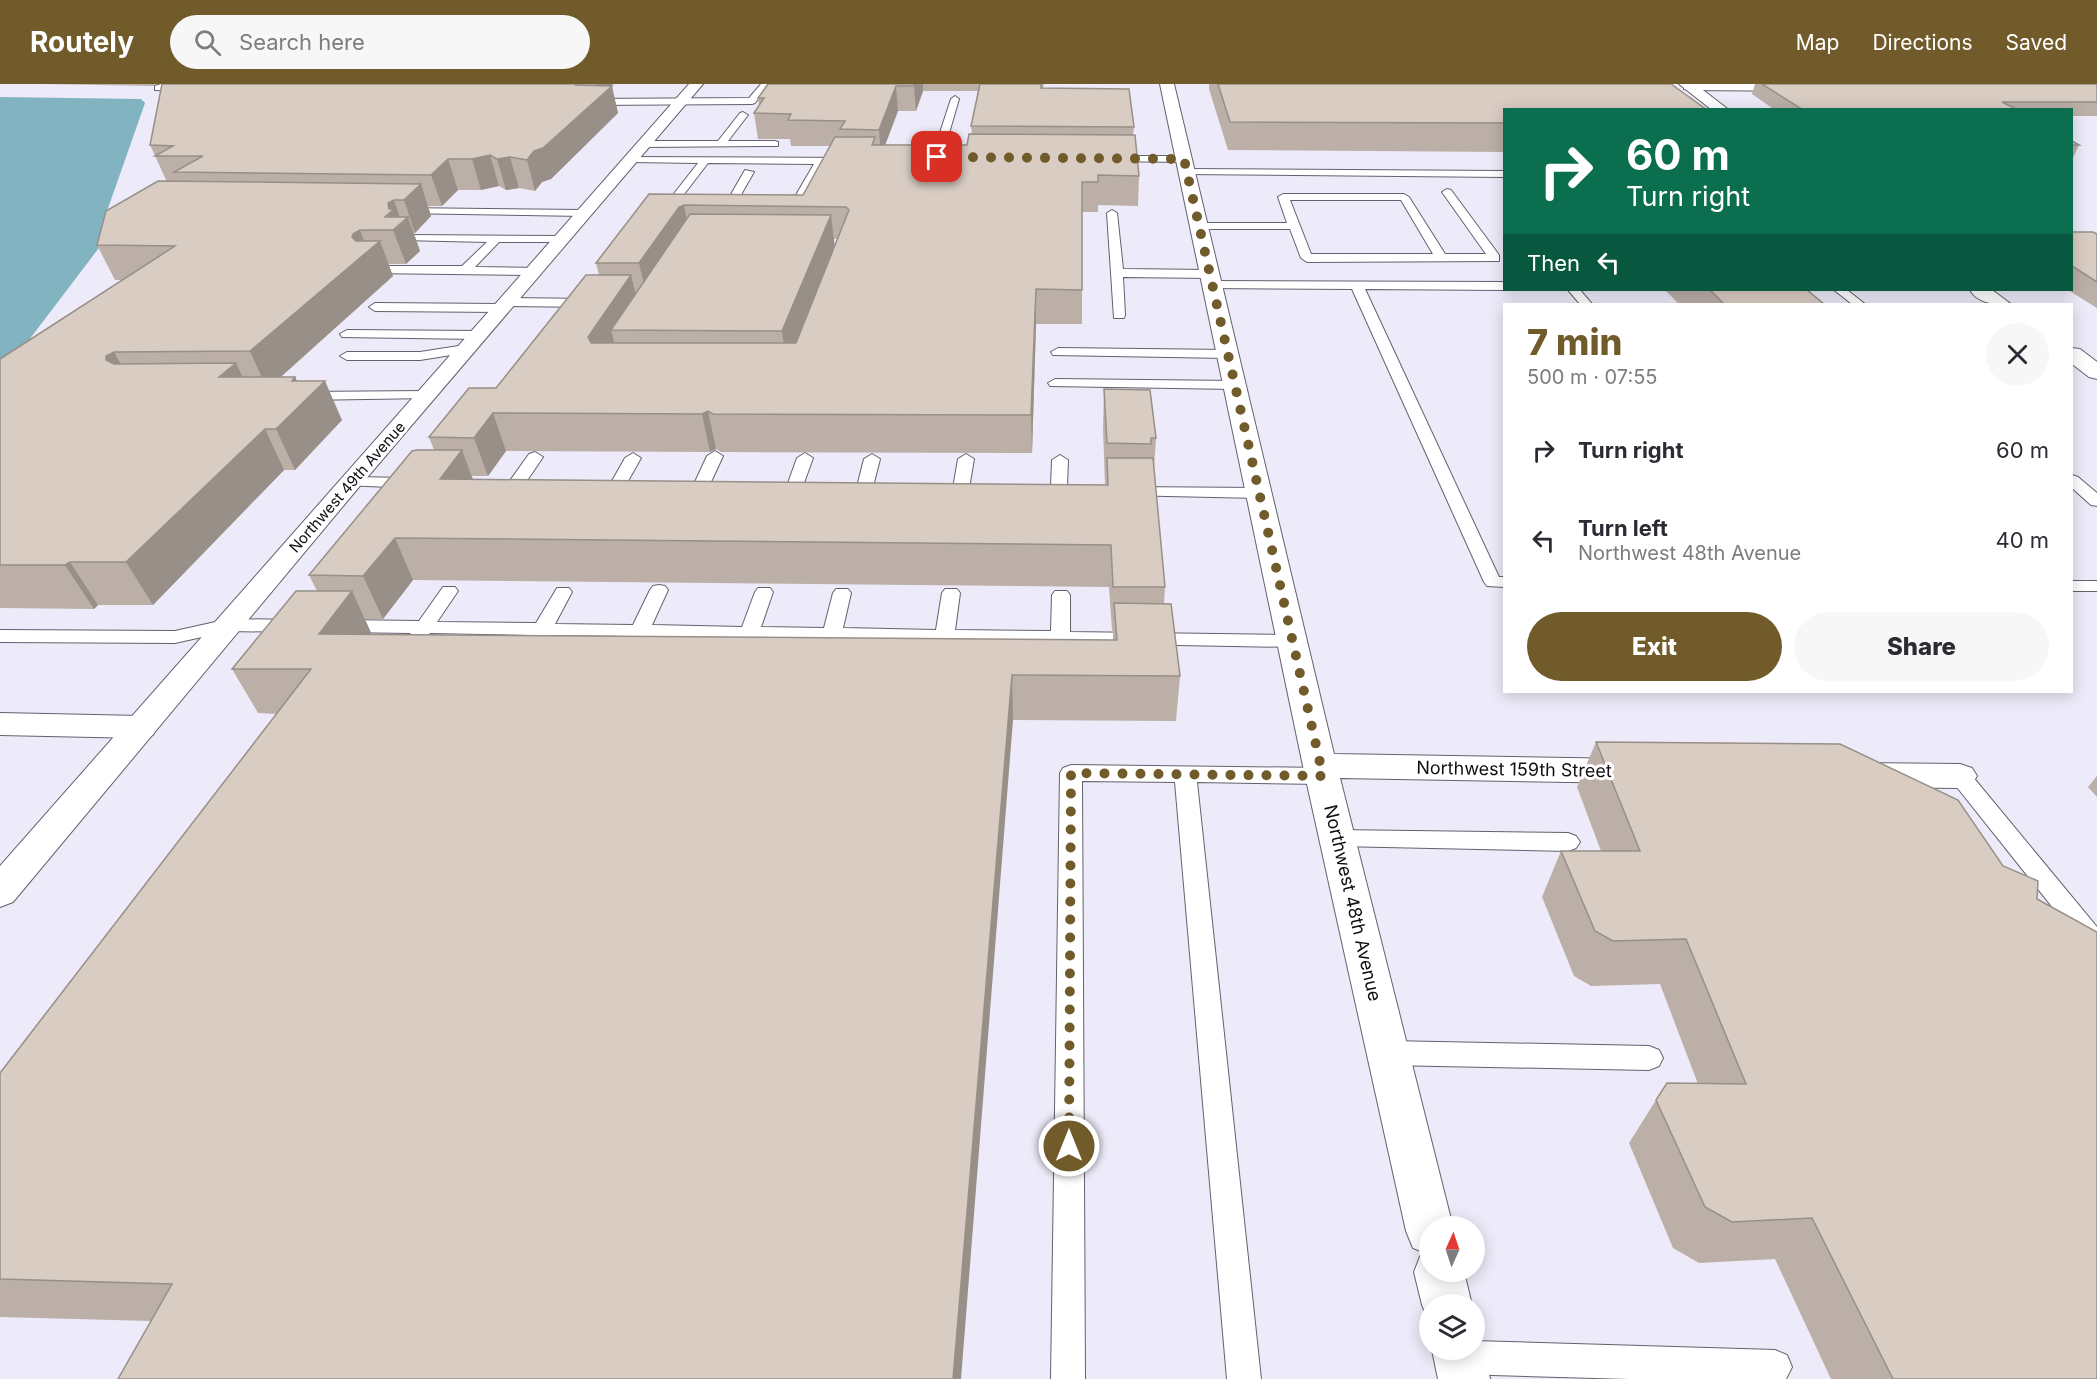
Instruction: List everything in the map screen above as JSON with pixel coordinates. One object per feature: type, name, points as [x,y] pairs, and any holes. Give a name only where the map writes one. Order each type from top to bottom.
[{"type":"street","name":"Northwest 48th Avenue","points":[[1167,84],[1337,838],[1426,1216]]},
{"type":"street","points":[[1687,85],[1814,87]]},
{"type":"street","points":[[1687,85],[1719,108]]},
{"type":"street","name":"Northwest 49th Avenue","points":[[0,892],[425,395],[689,93]]},
{"type":"street","points":[[1981,291],[1999,303]]},
{"type":"street","points":[[2073,355],[2097,372]]},
{"type":"street","points":[[0,724],[141,727]]},
{"type":"street","name":"Northwest 159th Street","points":[[1322,771],[1664,771]]},
{"type":"street","points":[[1830,774],[1960,776]]},
{"type":"lane","points":[[168,84],[159,88],[194,88]]},
{"type":"lane","points":[[580,102],[689,93],[752,101],[765,84]]},
{"type":"lane","points":[[955,99],[932,158],[961,158]]},
{"type":"lane","points":[[721,144],[743,115]]},
{"type":"lane","points":[[638,151],[721,144],[775,144]]},
{"type":"lane","points":[[638,151],[705,160],[862,161]]},
{"type":"lane","points":[[1102,159],[1185,166],[1503,174]]},
{"type":"lane","points":[[691,209],[667,209],[705,160]]},
{"type":"lane","points":[[771,210],[793,210],[820,161]]},
{"type":"lane","points":[[715,210],[732,210],[750,172]]},
{"type":"lane","points":[[1441,258],[1404,197],[1283,197],[1307,258],[1441,258],[1495,258],[1447,192]]},
{"type":"lane","points":[[394,211],[584,213]]},
{"type":"lane","points":[[1112,213],[1119,315]]},
{"type":"lane","points":[[1199,226],[1294,226]]},
{"type":"lane","points":[[406,238],[561,239]]},
{"type":"lane","points":[[465,270],[496,239]]},
{"type":"lane","points":[[373,270],[534,271]]},
{"type":"lane","points":[[1117,273],[1357,285],[1503,286]]},
{"type":"lane","points":[[1357,285],[1493,582],[1503,582]]},
{"type":"lane","points":[[1575,291],[1585,303]]},
{"type":"lane","points":[[1841,291],[1857,303]]},
{"type":"lane","points":[[375,307],[607,303]]},
{"type":"lane","points":[[347,334],[472,342]]},
{"type":"lane","points":[[347,356],[420,356],[472,342]]},
{"type":"lane","points":[[1058,352],[1235,386]]},
{"type":"lane","points":[[1056,384],[1228,354]]},
{"type":"lane","points":[[286,396],[425,395]]},
{"type":"lane","points":[[689,513],[715,456]]},
{"type":"lane","points":[[496,513],[535,457]]},
{"type":"lane","points":[[601,515],[633,458]]},
{"type":"lane","points":[[785,514],[805,458]]},
{"type":"lane","points":[[857,515],[859,488],[872,459]]},
{"type":"lane","points":[[957,516],[966,490],[966,459]]},
{"type":"lane","points":[[1058,517],[1065,491],[1060,460]]},
{"type":"lane","points":[[2073,481],[2097,501]]},
{"type":"lane","points":[[350,482],[433,483]]},
{"type":"lane","points":[[493,484],[539,484]]},
{"type":"lane","points":[[595,485],[642,485]]},
{"type":"lane","points":[[677,486],[725,486]]},
{"type":"lane","points":[[859,488],[886,489]]},
{"type":"lane","points":[[939,489],[966,490]]},
{"type":"lane","points":[[1037,490],[1065,491]]},
{"type":"lane","points":[[1106,491],[1259,494]]},
{"type":"lane","points":[[2073,586],[2097,586]]},
{"type":"lane","points":[[628,658],[659,590]]},
{"type":"lane","points":[[407,652],[449,591]]},
{"type":"lane","points":[[525,660],[563,592]]},
{"type":"lane","points":[[740,660],[764,592]]},
{"type":"lane","points":[[824,662],[842,593]]},
{"type":"lane","points":[[939,671],[951,593]]},
{"type":"lane","points":[[1059,673],[1061,595]]},
{"type":"lane","points":[[0,636],[175,638],[229,625],[1292,641]]},
{"type":"lane","points":[[1068,1379],[1071,773],[1185,775],[1322,771]]},
{"type":"lane","points":[[1185,775],[1244,1379]]},
{"type":"lane","points":[[1960,776],[2097,945]]},
{"type":"lane","points":[[1337,838],[1568,842]]},
{"type":"lane","points":[[1388,1053],[1649,1058]]},
{"type":"lane","points":[[1460,1362],[1775,1367]]},
{"type":"water","points":[[0,97],[141,99],[145,103],[106,214],[108,236],[0,378]]},
{"type":"building","points":[[162,84],[577,84],[612,86],[543,148],[534,151],[527,160],[510,157],[497,159],[490,155],[472,159],[448,159],[431,175],[174,172],[203,156],[155,156],[173,146],[150,145]]},
{"type":"building","points":[[768,84],[915,84],[914,86],[896,86],[879,130],[840,129],[845,121],[788,120],[791,114],[754,113],[764,98],[758,98]]},
{"type":"building","points":[[980,84],[1041,84],[1041,88],[1129,89],[1134,127],[971,126]]},
{"type":"building","points":[[1218,84],[1671,84],[1704,108],[1503,108],[1503,123],[1230,122]]},
{"type":"building","points":[[1762,84],[2097,84],[2097,102],[2002,102],[2014,108],[1800,108]]},
{"type":"building","points":[[969,134],[1135,135],[1139,176],[1098,175],[1098,182],[1082,182],[1082,290],[1036,289],[1031,415],[713,414],[708,411],[702,414],[493,413],[474,438],[429,437],[469,388],[496,388],[586,275],[631,275],[588,337],[591,343],[796,343],[849,210],[846,207],[684,205],[679,207],[639,263],[596,263],[649,194],[803,195],[835,137],[875,137],[872,145],[967,145]]},
{"type":"building","points":[[158,181],[421,184],[404,200],[394,200],[388,203],[389,209],[394,209],[385,217],[408,217],[393,230],[360,230],[353,234],[352,237],[356,241],[380,241],[250,351],[114,352],[106,356],[106,360],[114,364],[236,363],[219,377],[295,377],[292,381],[325,381],[276,429],[265,429],[126,562],[0,565],[0,359],[175,246],[97,245],[106,211]]},
{"type":"building","points":[[690,214],[831,215],[782,331],[611,330]]},
{"type":"building","points":[[2073,232],[2097,234],[2097,282],[2073,267]]},
{"type":"building","points":[[1711,291],[1808,291],[1823,303],[1723,303]]},
{"type":"building","points":[[1104,389],[1150,390],[1156,438],[1151,438],[1151,444],[1107,443]]},
{"type":"building","points":[[462,450],[440,479],[1108,485],[1107,458],[1153,458],[1165,587],[1113,587],[1111,545],[395,538],[363,576],[309,575],[412,451]]},
{"type":"building","points":[[296,591],[352,591],[319,634],[1117,640],[1114,603],[1171,604],[1180,676],[1012,675],[953,1379],[118,1379],[172,1284],[0,1279],[0,1073],[311,669],[232,669]]},
{"type":"building","points":[[1596,742],[1840,744],[1958,800],[2003,866],[2038,881],[2037,899],[2097,932],[2097,1379],[1893,1379],[1812,1218],[1732,1222],[1705,1207],[1656,1100],[1667,1083],[1746,1084],[1686,939],[1613,941],[1595,931],[1561,851],[1640,851]]},
{"type":"route","points":[[937,157],[1184,159],[1323,776],[1071,773],[1069,1146]]}]
